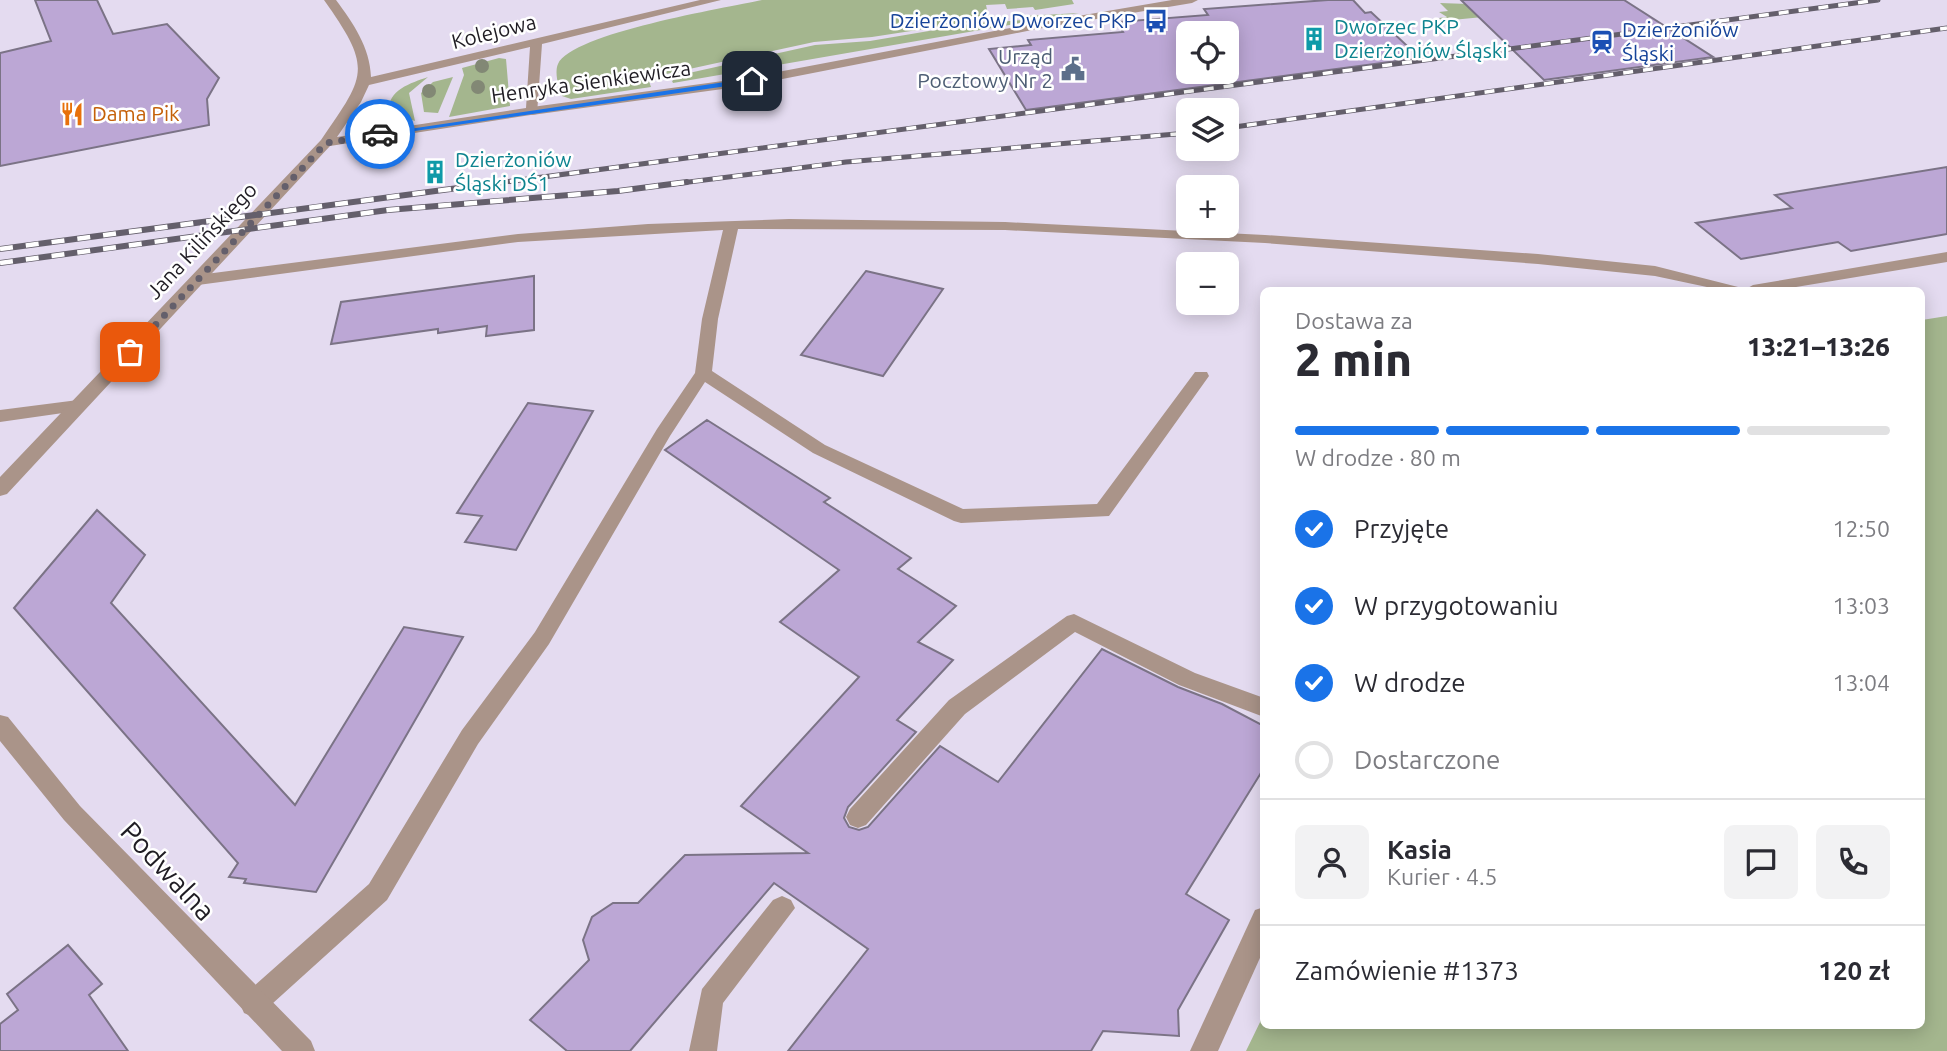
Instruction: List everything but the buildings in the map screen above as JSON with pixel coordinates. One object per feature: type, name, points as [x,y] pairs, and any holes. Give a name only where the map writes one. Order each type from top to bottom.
[{"type":"street","points":[[330,0],[346,22],[363,59],[363,82]]},
{"type":"street","name":"Kolejowa","points":[[363,82],[715,0]]},
{"type":"street","name":"Henryka Sienkiewicza","points":[[326,143],[533,110],[752,81],[1038,26],[1192,0]]},
{"type":"street","points":[[533,110],[536,41]]},
{"type":"street","name":"Jana Kilińskiego","points":[[0,489],[326,143],[362,88],[363,82]]},
{"type":"street","points":[[198,280],[518,238],[648,228],[789,223],[1005,226],[1265,239],[1538,259],[1655,271],[1726,287]]},
{"type":"street","points":[[253,1004],[378,892],[470,737],[542,638],[663,433],[703,373],[710,320],[731,226]]},
{"type":"street","points":[[1771,287],[1947,257]]},
{"type":"street","points":[[703,373],[819,449],[961,516],[1102,511],[1201,376]]},
{"type":"street","points":[[0,416],[78,406]]},
{"type":"street","points":[[858,817],[957,706],[1074,622],[1187,679],[1260,706]]},
{"type":"street","name":"Podwalna","points":[[0,724],[72,813],[301,1051]]},
{"type":"street","points":[[703,1051],[711,998],[782,908]]},
{"type":"street","points":[[1204,1051],[1260,928]]},
{"type":"green space","points":[[762,0],[1072,0],[1074,4],[1035,10],[1033,7],[1007,9],[1005,4],[986,5],[989,19],[872,37],[814,42],[648,78],[651,87],[571,99],[562,96],[558,85],[558,64],[569,53],[591,42],[651,23]]},
{"type":"green space","points":[[1440,3],[1468,4],[1493,16],[1442,21],[1439,18],[1447,17],[1439,12],[1448,11]]},
{"type":"green space","points":[[1079,13],[673,83],[672,81],[680,75],[815,45],[870,41],[976,23],[1024,20],[1024,16]]},
{"type":"green space","points":[[499,58],[506,59],[510,106],[449,117],[464,75],[462,68]]},
{"type":"green space","points":[[428,77],[409,93],[415,121],[389,112],[392,98],[401,88]]},
{"type":"green space","points":[[453,77],[438,113],[424,112],[421,93],[433,82]]},
{"type":"green space","points":[[1947,316],[1947,1051],[1246,1051],[1260,1022],[1260,1029],[1925,1029],[1925,320]]},
{"type":"railway","points":[[490,184],[1878,0]]},
{"type":"railway","points":[[1239,126],[1947,28]]},
{"type":"railway","points":[[673,184],[846,162],[1176,134]]},
{"type":"railway","points":[[0,249],[503,182]]},
{"type":"railway","points":[[0,263],[388,210],[618,191],[687,182]]},
{"type":"way so far","points":[[130,352],[326,143],[380,134]]},
{"type":"place","name":"Dzierżoniów Dworzec PKP","points":[[1156,21]]},
{"type":"place","name":"Dworzec PKP Dzierżoniów Śląski","points":[[1314,39]]},
{"type":"place","name":"Dzierżoniów Śląski","points":[[1602,42]]},
{"type":"place","name":"Urząd Pocztowy Nr 2","points":[[1073,69]]},
{"type":"place","name":"Dama Pik","points":[[72,114]]},
{"type":"place","name":"Dzierżoniów Śląski DŚ1","points":[[435,172]]},
{"type":"route","points":[[380,134],[533,110],[752,81]]}]
